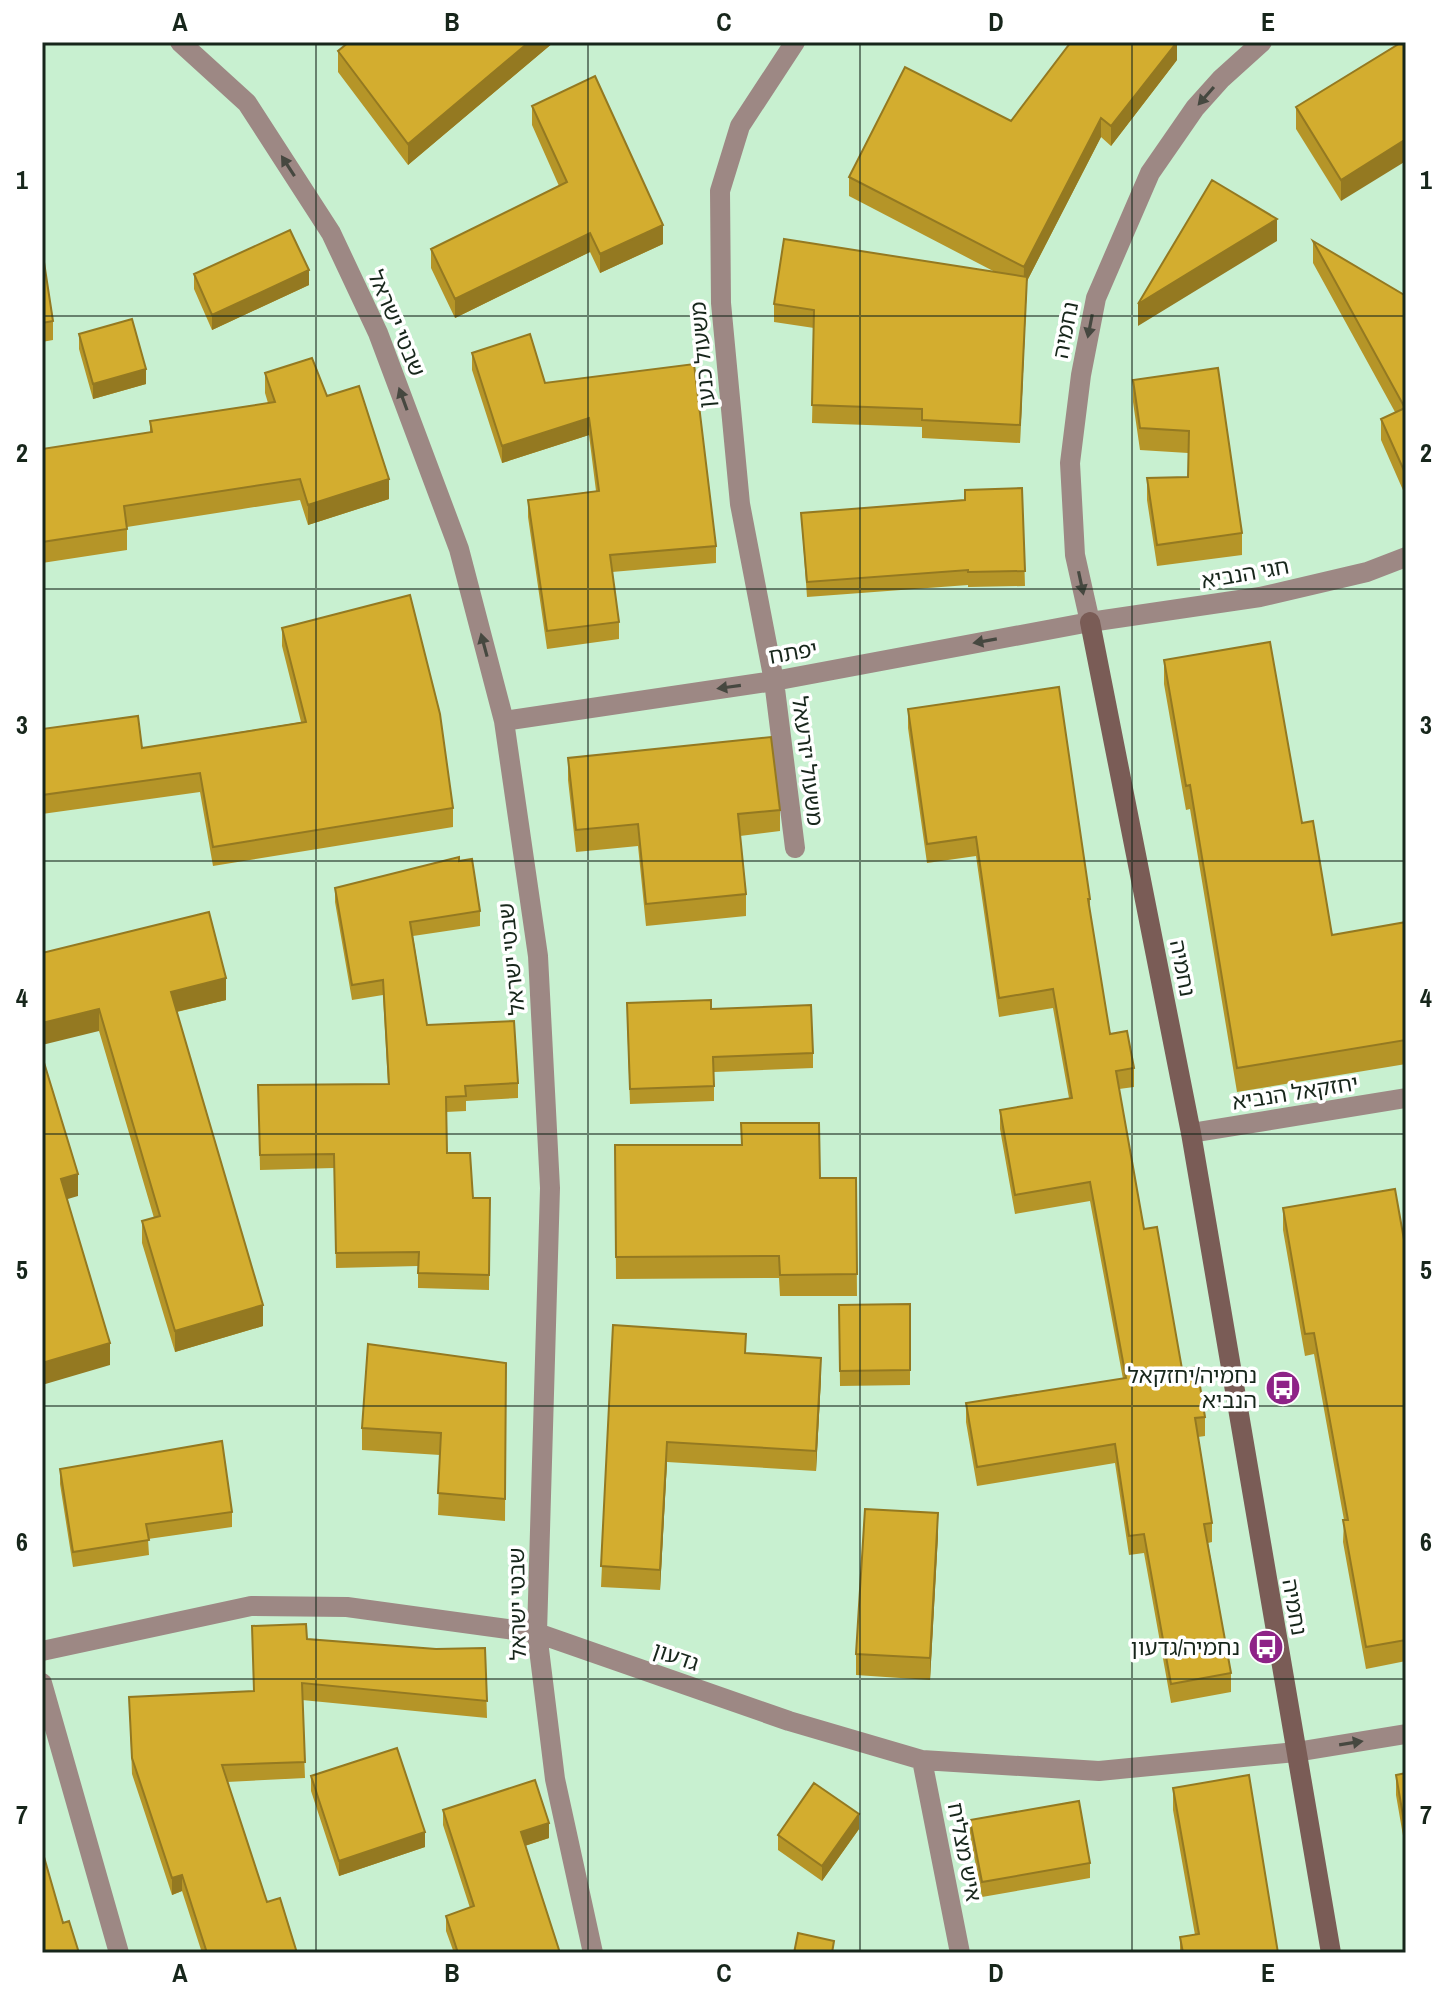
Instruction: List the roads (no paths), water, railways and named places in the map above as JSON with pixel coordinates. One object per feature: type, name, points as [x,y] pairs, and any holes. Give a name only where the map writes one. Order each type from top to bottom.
[{"type":"street","name":"שבטי ישראל","points":[[180,42],[247,103],[331,233],[378,333],[459,549],[504,721],[538,956],[550,1188],[537,1633],[555,1779],[593,1953]]},
{"type":"street","name":"משעול כנען","points":[[774,681],[740,504],[721,303],[720,191],[740,126],[795,42]]},
{"type":"street","name":"נחמיה","points":[[1262,42],[1221,79],[1195,108],[1150,173],[1096,298],[1081,375],[1070,463],[1075,555],[1191,1133],[1331,1953]]},
{"type":"street","name":"חגי הנביא","points":[[1090,622],[1260,597],[1367,572],[1406,557]]},
{"type":"street","name":"יפתח","points":[[504,721],[774,681],[1090,622]]},
{"type":"street","name":"משעול יזרעאל","points":[[774,681],[795,848]]},
{"type":"street","name":"יחזקאל הנביא","points":[[1191,1133],[1406,1098]]},
{"type":"street","name":"גדעון","points":[[42,1651],[251,1606],[347,1607],[537,1633],[789,1721],[922,1760],[1099,1771],[1296,1752],[1406,1734]]},
{"type":"street","points":[[42,1683],[119,1953]]},
{"type":"street","name":"איש מצליח","points":[[922,1760],[960,1953]]},
{"type":"place","name":"נחמיה/יחזקאל הנביא","points":[[1283,1388]]},
{"type":"place","name":"נחמיה/גדעון","points":[[1266,1647]]}]
